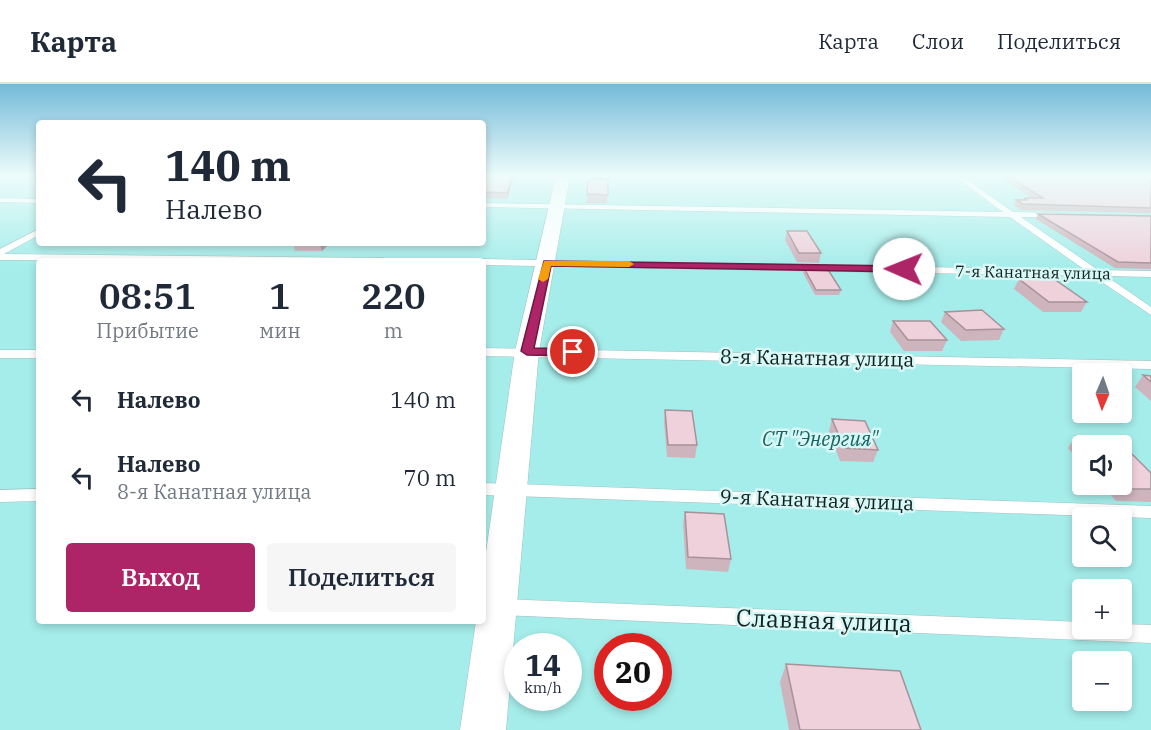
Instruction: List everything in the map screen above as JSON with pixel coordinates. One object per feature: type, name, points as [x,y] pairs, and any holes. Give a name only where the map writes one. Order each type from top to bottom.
[{"type":"street","points":[[483,730],[498,607],[497,489],[558,206]]},
{"type":"lane","points":[[566,206],[1069,215]]},
{"type":"lane","points":[[999,206],[1151,312]]},
{"type":"lane","points":[[0,255],[36,234]]},
{"type":"lane","points":[[0,255],[192,258]]},
{"type":"lane","name":"7-я Канатная улица","points":[[486,262],[1151,274]]},
{"type":"lane","name":"8-я Канатная улица","points":[[486,352],[1151,365]]},
{"type":"lane","points":[[0,354],[36,354]]},
{"type":"lane","name":"9-я Канатная улица","points":[[497,489],[1151,512]]},
{"type":"lane","points":[[0,496],[36,495]]},
{"type":"lane","name":"Славная улица","points":[[498,607],[1151,634]]},
{"type":"green space","name":"СТ \"Энергия\"","points":[[0,206],[36,206],[36,246],[486,246],[486,206],[1151,206],[1151,730],[0,730]]},
{"type":"building","points":[[1092,206],[1151,206],[1151,208]]},
{"type":"building","points":[[1038,214],[1151,216],[1151,263],[1118,262]]},
{"type":"building","points":[[787,231],[807,231],[821,253],[799,253]]},
{"type":"building","points":[[804,268],[827,268],[841,290],[816,290]]},
{"type":"building","points":[[1019,279],[1054,279],[1087,302],[1049,302]]},
{"type":"building","points":[[982,310],[1004,329],[966,330],[945,312]]},
{"type":"building","points":[[893,321],[930,321],[947,340],[908,340]]},
{"type":"building","points":[[1143,375],[1151,376],[1151,382]]},
{"type":"building","points":[[665,410],[692,411],[697,445],[668,445]]},
{"type":"building","points":[[832,419],[865,421],[878,450],[844,448]]},
{"type":"building","points":[[1132,454],[1151,473],[1151,489],[1132,489]]},
{"type":"building","points":[[685,512],[724,514],[731,559],[688,557]]},
{"type":"building","points":[[786,664],[900,671],[921,730],[800,730]]},
{"type":"slow traffic","points":[[543,279],[547,263],[629,264]]},
{"type":"route","points":[[573,352],[527,351],[547,263],[904,269]]}]
